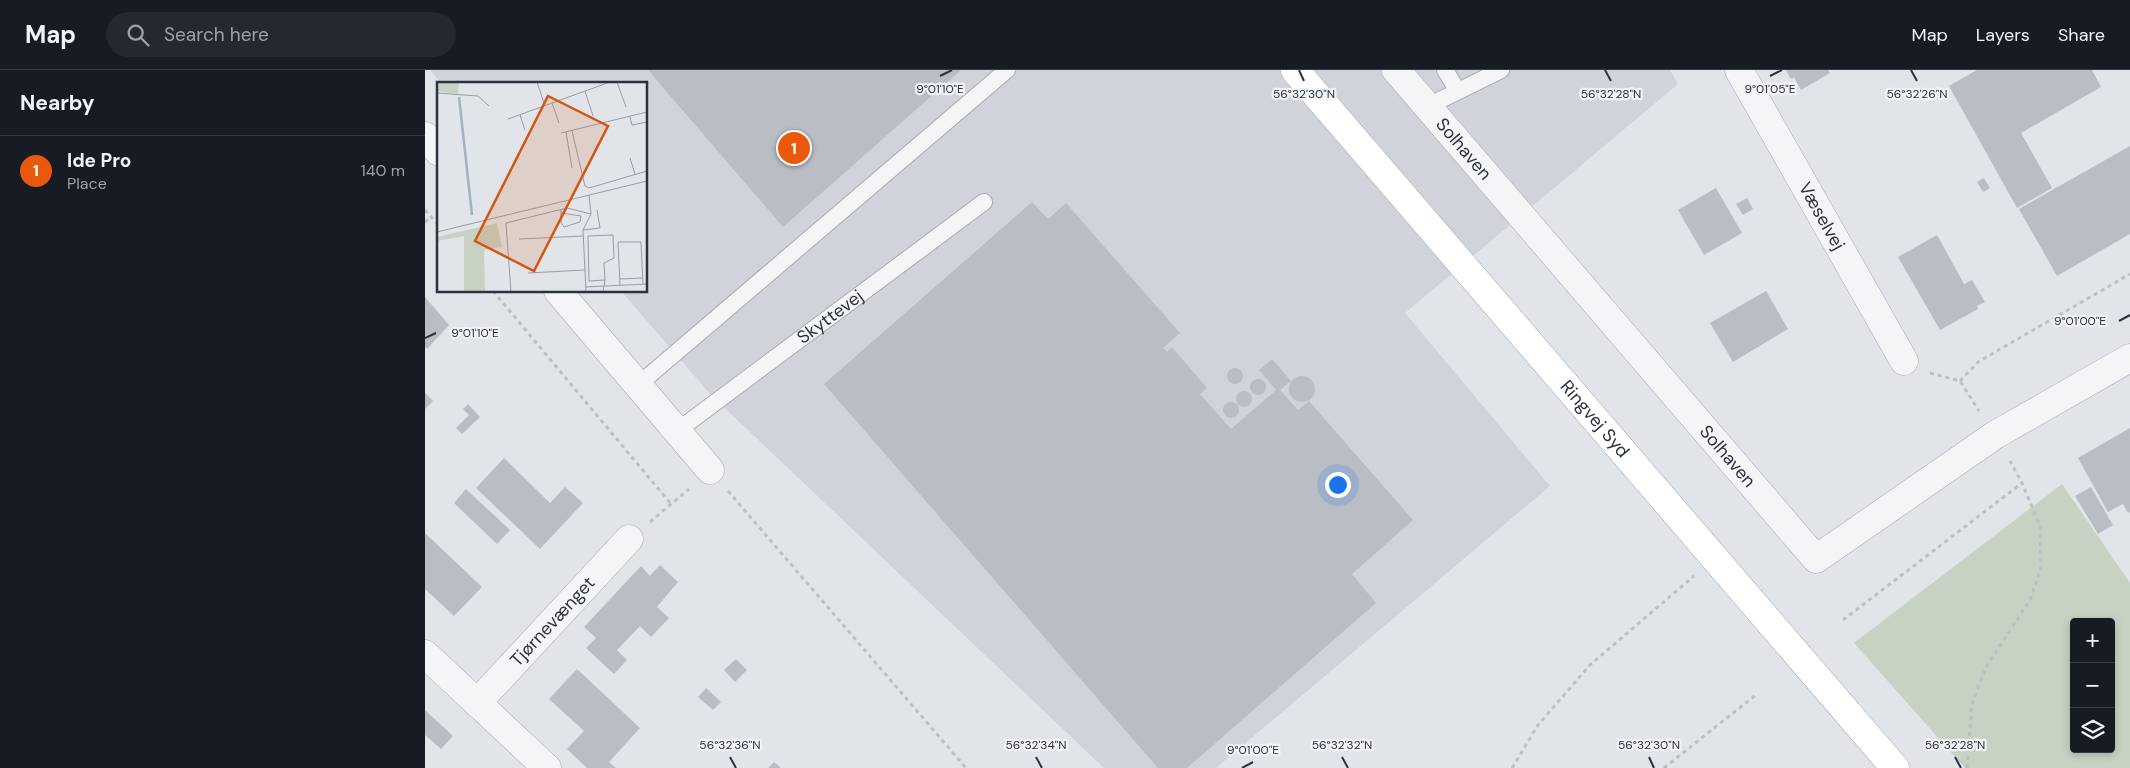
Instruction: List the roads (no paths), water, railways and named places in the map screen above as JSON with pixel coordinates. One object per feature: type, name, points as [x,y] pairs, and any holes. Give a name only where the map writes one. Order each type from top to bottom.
[{"type":"main road","name":"Ringvej Syd","points":[[1295,70],[1895,768]]},
{"type":"street","name":"Solhaven","points":[[1396,70],[1816,559],[1995,435],[2130,358]]},
{"type":"street","name":"Væselvej","points":[[1739,70],[1904,361]]},
{"type":"street","points":[[425,136],[437,150]]},
{"type":"street","points":[[559,292],[710,470]]},
{"type":"street","name":"Tjørnevænget","points":[[477,703],[629,539]]},
{"type":"street","points":[[425,654],[477,703],[530,763]]},
{"type":"lane","points":[[638,385],[1007,70]]},
{"type":"lane","points":[[1445,70],[1458,91]]},
{"type":"lane","points":[[1427,106],[1501,70]]},
{"type":"lane","name":"Skyttevej","points":[[677,431],[984,202]]},
{"type":"place","name":"Ide Pro","points":[[794,148]]}]
